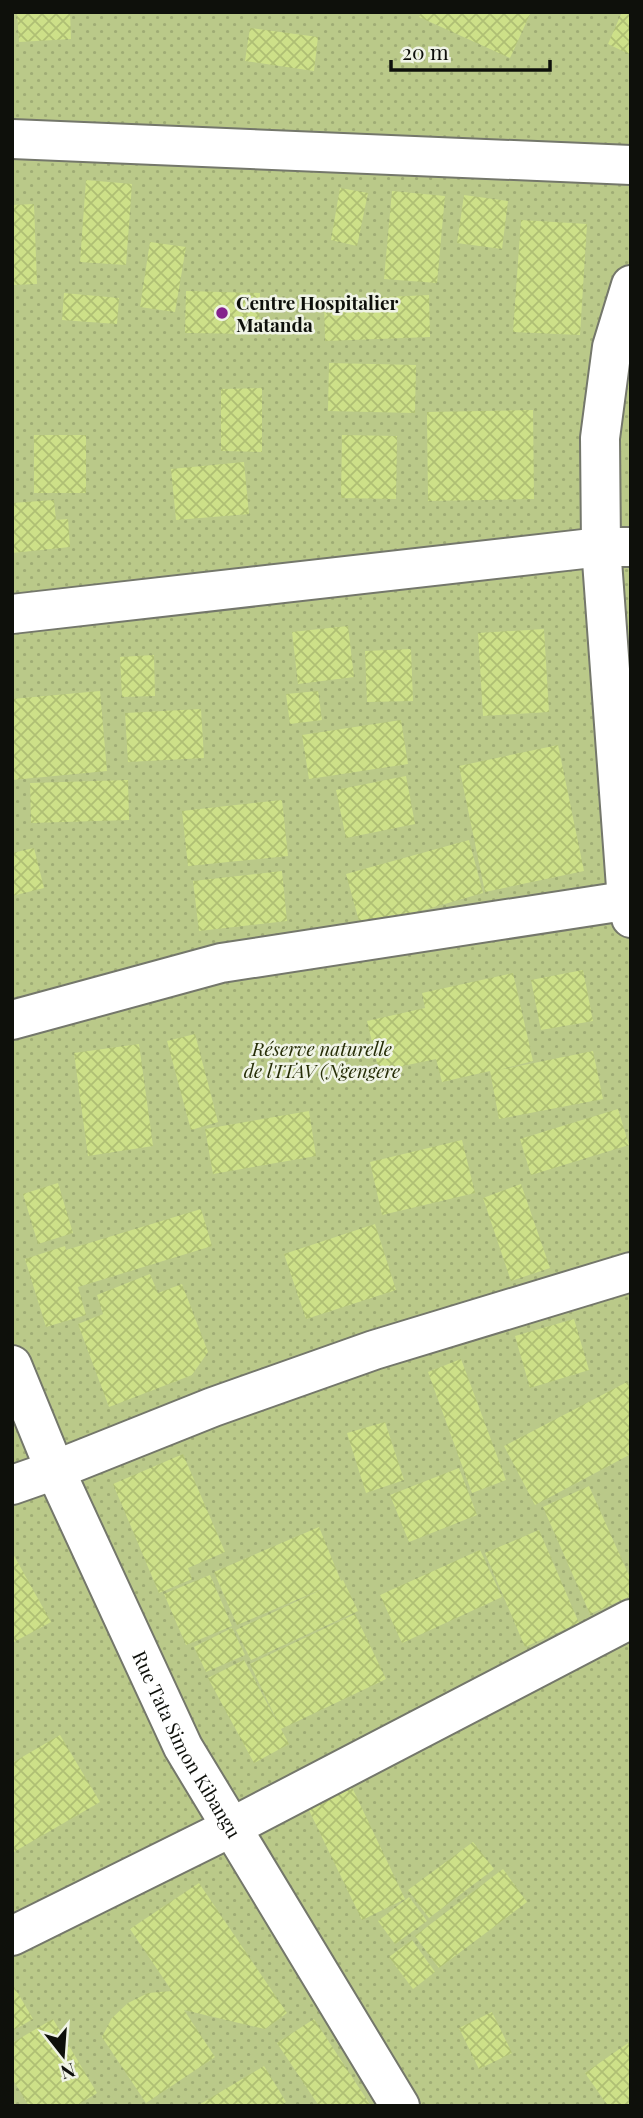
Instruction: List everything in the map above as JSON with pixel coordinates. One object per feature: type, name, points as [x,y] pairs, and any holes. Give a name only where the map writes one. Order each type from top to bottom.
[{"type":"street","points":[[12,138],[631,165]]},
{"type":"street","points":[[12,1020],[221,962],[629,906],[616,547],[600,438],[612,347],[631,285]]},
{"type":"street","points":[[12,614],[616,547]]},
{"type":"street","points":[[12,1485],[213,1407],[374,1350],[631,1272]]},
{"type":"street","name":"Rue Tata Simon Kibangu","points":[[12,1364],[55,1470],[183,1747],[400,2106]]},
{"type":"street","points":[[12,1937],[230,1828],[631,1619]]},
{"type":"green space","name":"Réserve naturelle de l'ITAV (Ngengere","points":[[12,12],[631,12],[631,2106],[12,2106]]},
{"type":"building","points":[[17,12],[70,12],[71,39],[19,42]]},
{"type":"building","points":[[421,12],[531,12],[510,58],[419,17]]},
{"type":"building","points":[[622,12],[631,12],[631,55],[608,44]]},
{"type":"building","points":[[250,28],[318,37],[314,71],[245,61]]},
{"type":"building","points":[[86,180],[132,184],[126,265],[80,262]]},
{"type":"building","points":[[340,188],[368,193],[357,246],[331,240]]},
{"type":"building","points":[[392,191],[445,196],[437,283],[384,279]]},
{"type":"building","points":[[464,195],[508,201],[502,249],[457,243]]},
{"type":"building","points":[[34,204],[37,284],[12,285],[12,205]]},
{"type":"building","points":[[521,220],[587,224],[580,335],[513,332]]},
{"type":"building","points":[[150,242],[186,247],[175,312],[140,307]]},
{"type":"building","name":"Centre Hospitalier Matanda","points":[[186,291],[260,293],[259,334],[185,333]]},
{"type":"building","points":[[64,293],[119,298],[117,324],[62,320]]},
{"type":"building","points":[[429,295],[430,337],[325,341],[324,300]]},
{"type":"building","points":[[329,363],[416,365],[415,413],[328,411]]},
{"type":"building","points":[[262,388],[262,452],[221,451],[221,389]]},
{"type":"building","points":[[533,410],[534,499],[428,501],[427,412]]},
{"type":"building","points":[[34,435],[86,435],[86,493],[34,493]]},
{"type":"building","points":[[342,435],[397,436],[396,499],[341,498]]},
{"type":"building","points":[[244,462],[249,514],[176,520],[171,469]]},
{"type":"building","points":[[54,500],[56,520],[68,519],[70,547],[12,553],[12,503]]},
{"type":"building","points":[[348,626],[354,677],[298,684],[292,632]]},
{"type":"building","points":[[544,629],[549,712],[483,716],[478,633]]},
{"type":"building","points":[[411,649],[413,701],[367,702],[365,651]]},
{"type":"building","points":[[154,655],[155,696],[122,697],[120,657]]},
{"type":"building","points":[[100,691],[107,771],[12,780],[12,699]]},
{"type":"building","points":[[318,691],[322,720],[290,724],[286,694]]},
{"type":"building","points":[[201,709],[204,758],[128,762],[125,713]]},
{"type":"building","points":[[401,720],[408,764],[309,779],[302,735]]},
{"type":"building","points":[[558,745],[584,871],[485,892],[459,766]]},
{"type":"building","points":[[406,776],[415,824],[346,838],[336,790]]},
{"type":"building","points":[[128,780],[129,820],[31,823],[30,783]]},
{"type":"building","points":[[282,800],[288,856],[188,866],[182,811]]},
{"type":"building","points":[[469,840],[483,893],[361,928],[346,874]]},
{"type":"building","points":[[34,848],[44,888],[12,896],[12,853]]},
{"type":"building","points":[[282,871],[287,921],[199,931],[193,881]]},
{"type":"building","points":[[583,970],[593,1021],[541,1030],[531,980]]},
{"type":"building","points":[[513,973],[533,1061],[499,1070],[593,1051],[603,1099],[499,1119],[490,1071],[442,1082],[436,1059],[379,1071],[367,1021],[425,1008],[422,993]]},
{"type":"building","points":[[195,1034],[218,1122],[191,1130],[167,1041]]},
{"type":"building","points":[[139,1044],[153,1146],[88,1156],[74,1053]]},
{"type":"building","points":[[618,1109],[629,1145],[531,1175],[520,1139]]},
{"type":"building","points":[[309,1111],[316,1156],[213,1174],[205,1129]]},
{"type":"building","points":[[462,1140],[475,1193],[382,1215],[370,1162]]},
{"type":"building","points":[[58,1183],[73,1233],[38,1244],[23,1194]]},
{"type":"building","points":[[521,1184],[550,1268],[511,1281],[483,1198]]},
{"type":"building","points":[[201,1209],[212,1246],[78,1287],[86,1315],[46,1327],[25,1259],[65,1246],[66,1250]]},
{"type":"building","points":[[375,1224],[396,1290],[306,1319],[284,1254]]},
{"type":"building","points":[[150,1274],[158,1293],[182,1284],[208,1352],[192,1375],[109,1407],[78,1324],[103,1314],[97,1295]]},
{"type":"building","points":[[574,1319],[589,1370],[530,1388],[515,1336]]},
{"type":"building","points":[[461,1359],[506,1480],[472,1493],[428,1372]]},
{"type":"building","points":[[627,1382],[631,1389],[631,1454],[535,1505],[504,1446]]},
{"type":"building","points":[[385,1422],[404,1480],[366,1493],[347,1433]]},
{"type":"building","points":[[183,1454],[225,1552],[188,1568],[192,1579],[159,1593],[113,1484]]},
{"type":"building","points":[[459,1468],[477,1515],[409,1542],[390,1495]]},
{"type":"building","points":[[589,1486],[631,1580],[631,1596],[590,1614],[543,1507]]},
{"type":"building","points":[[319,1527],[341,1581],[343,1580],[358,1611],[251,1660],[236,1630],[327,1587],[237,1625],[214,1572]]},
{"type":"building","points":[[539,1530],[579,1623],[525,1647],[485,1553]]},
{"type":"building","points":[[480,1550],[502,1597],[402,1643],[380,1595]]},
{"type":"building","points":[[12,1552],[51,1622],[12,1643]]},
{"type":"building","points":[[210,1575],[232,1626],[186,1645],[164,1594]]},
{"type":"building","points":[[355,1614],[386,1679],[281,1729],[250,1664]]},
{"type":"building","points":[[232,1628],[245,1655],[206,1672],[194,1647]]},
{"type":"building","points":[[244,1660],[289,1744],[254,1763],[208,1678]]},
{"type":"building","points":[[60,1735],[100,1802],[12,1853],[12,1763]]},
{"type":"building","points":[[349,1781],[405,1899],[362,1920],[305,1802]]},
{"type":"building","points":[[473,1842],[494,1869],[429,1918],[408,1890]]},
{"type":"building","points":[[503,1869],[527,1902],[439,1968],[415,1936]]},
{"type":"building","points":[[199,1883],[287,2013],[265,2029],[184,2010],[215,2057],[146,2103],[102,2037],[112,2018],[128,2003],[148,1993],[172,1991],[130,1929]]},
{"type":"building","points":[[409,1897],[427,1921],[395,1944],[378,1921]]},
{"type":"building","points":[[412,1940],[435,1972],[413,1989],[389,1957]]},
{"type":"building","points":[[12,1983],[33,2019],[12,2031]]},
{"type":"building","points":[[492,2012],[512,2053],[479,2069],[459,2028]]},
{"type":"building","points":[[53,2019],[97,2093],[76,2106],[29,2106],[12,2078],[12,2043]]},
{"type":"building","points":[[314,2019],[371,2106],[319,2106],[277,2043]]},
{"type":"building","points":[[631,2041],[631,2106],[608,2106],[585,2073]]},
{"type":"building","points":[[264,2066],[286,2102],[280,2106],[197,2106]]},
{"type":"place","name":"Centre Hospitalier Matanda","points":[[222,313]]}]
